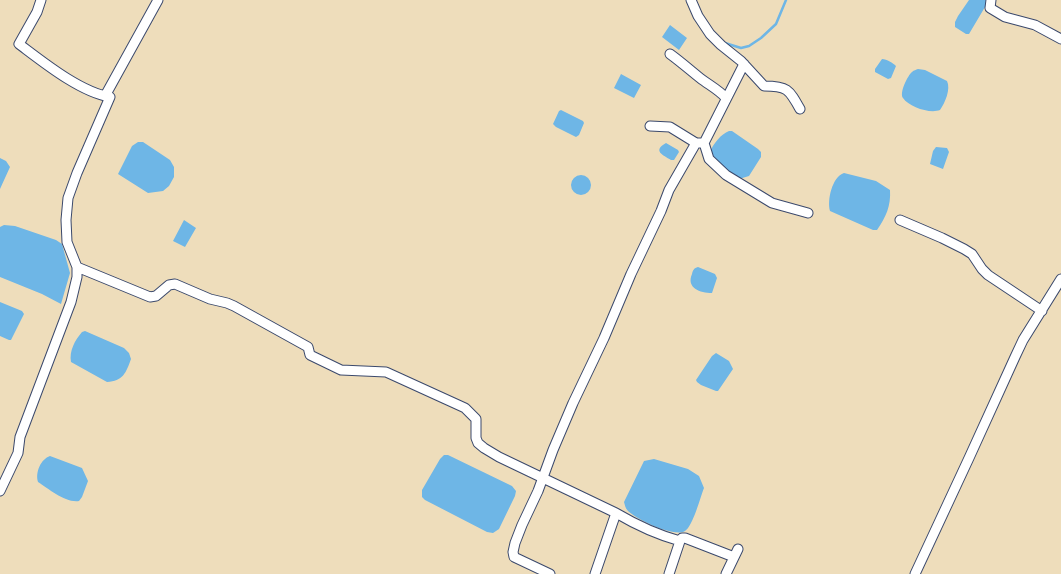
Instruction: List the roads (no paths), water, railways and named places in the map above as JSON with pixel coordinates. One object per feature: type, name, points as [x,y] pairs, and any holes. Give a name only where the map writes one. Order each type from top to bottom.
[{"type":"street","points":[[0,491],[18,453],[20,437],[71,302],[77,277],[77,267],[67,242],[66,220],[68,198],[77,173],[110,97],[84,88],[53,69],[19,44],[37,12],[41,0]]},
{"type":"street","points":[[105,96],[158,0]]},
{"type":"street","points":[[691,0],[698,16],[710,34],[744,64],[764,86],[780,86],[786,89],[800,109]]},
{"type":"street","points":[[991,0],[990,8],[1005,17],[1035,25],[1061,39]]},
{"type":"street","points":[[670,54],[685,64],[726,98]]},
{"type":"street","points":[[550,574],[514,557],[513,552],[515,543],[538,491],[570,410],[661,211],[669,190],[700,143],[744,64]]},
{"type":"street","points":[[650,126],[670,127],[700,143],[709,159],[726,175],[772,203],[808,212]]},
{"type":"street","points":[[900,220],[942,238],[972,254],[988,275],[1042,311]]},
{"type":"street","points":[[77,267],[150,297],[156,296],[169,285],[174,284],[180,286],[210,299],[234,306],[308,347],[310,355],[341,370],[386,372],[434,393],[465,408],[476,419],[476,438],[478,443],[499,457],[616,513],[634,524],[658,535],[680,540],[685,538],[736,553],[726,574]]},
{"type":"street","points":[[915,574],[1023,340],[1061,279]]},
{"type":"street","points":[[595,574],[616,513]]},
{"type":"street","points":[[669,574],[680,540]]},
{"type":"water","points":[[969,0],[986,0],[985,7],[969,34],[966,34],[955,27],[955,22]]},
{"type":"water","points":[[670,25],[687,38],[679,50],[662,37]]},
{"type":"water","points":[[882,59],[890,61],[896,66],[891,78],[888,79],[875,72],[875,69]]},
{"type":"water","points":[[914,70],[925,70],[947,81],[948,92],[940,110],[931,111],[920,109],[910,104],[903,98],[902,92],[906,80]]},
{"type":"water","points":[[621,74],[641,85],[634,98],[614,88]]},
{"type":"water","points":[[561,110],[583,121],[584,123],[579,135],[576,137],[553,124],[559,111]]},
{"type":"water","points":[[732,131],[761,152],[761,157],[749,176],[739,179],[726,171],[718,164],[710,152],[723,134]]},
{"type":"water","points":[[138,142],[143,142],[170,160],[174,167],[174,177],[169,186],[163,191],[148,193],[118,174],[132,146]]},
{"type":"water","points":[[666,143],[679,152],[674,160],[662,155],[659,151],[660,148]]},
{"type":"water","points":[[936,147],[947,148],[949,152],[943,169],[930,164],[933,151]]},
{"type":"water","points":[[0,158],[6,161],[10,167],[0,189]]},
{"type":"water","points":[[844,173],[876,181],[890,190],[890,201],[887,211],[877,230],[873,230],[830,211],[829,201],[831,189],[836,179]]},
{"type":"water","points":[[581,175],[588,178],[591,185],[588,192],[581,195],[574,192],[571,185],[574,178]]},
{"type":"water","points":[[184,220],[196,228],[185,247],[173,241]]},
{"type":"water","points":[[4,225],[15,226],[56,240],[62,244],[70,273],[61,304],[42,294],[0,277],[0,227]]},
{"type":"water","points":[[698,267],[715,274],[717,278],[712,293],[699,291],[695,289],[691,283],[693,270]]},
{"type":"water","points":[[0,302],[22,311],[24,314],[11,340],[0,336]]},
{"type":"water","points":[[85,331],[124,348],[129,353],[131,359],[125,372],[120,378],[107,382],[71,362],[73,346],[79,335]]},
{"type":"water","points":[[716,353],[729,361],[733,369],[718,391],[701,385],[696,380],[712,356]]},
{"type":"water","points":[[444,455],[448,455],[512,486],[516,491],[499,529],[493,533],[487,532],[425,500],[422,497],[422,490],[440,459]]},
{"type":"water","points":[[50,456],[82,468],[88,481],[79,501],[63,498],[38,482],[37,474],[41,463]]},
{"type":"water","points":[[654,459],[688,469],[699,476],[704,488],[691,524],[685,531],[673,532],[655,527],[632,514],[626,508],[624,502],[644,461]]},
{"type":"waterway","points":[[725,43],[741,48],[749,46],[761,38],[776,24],[786,0]]}]
